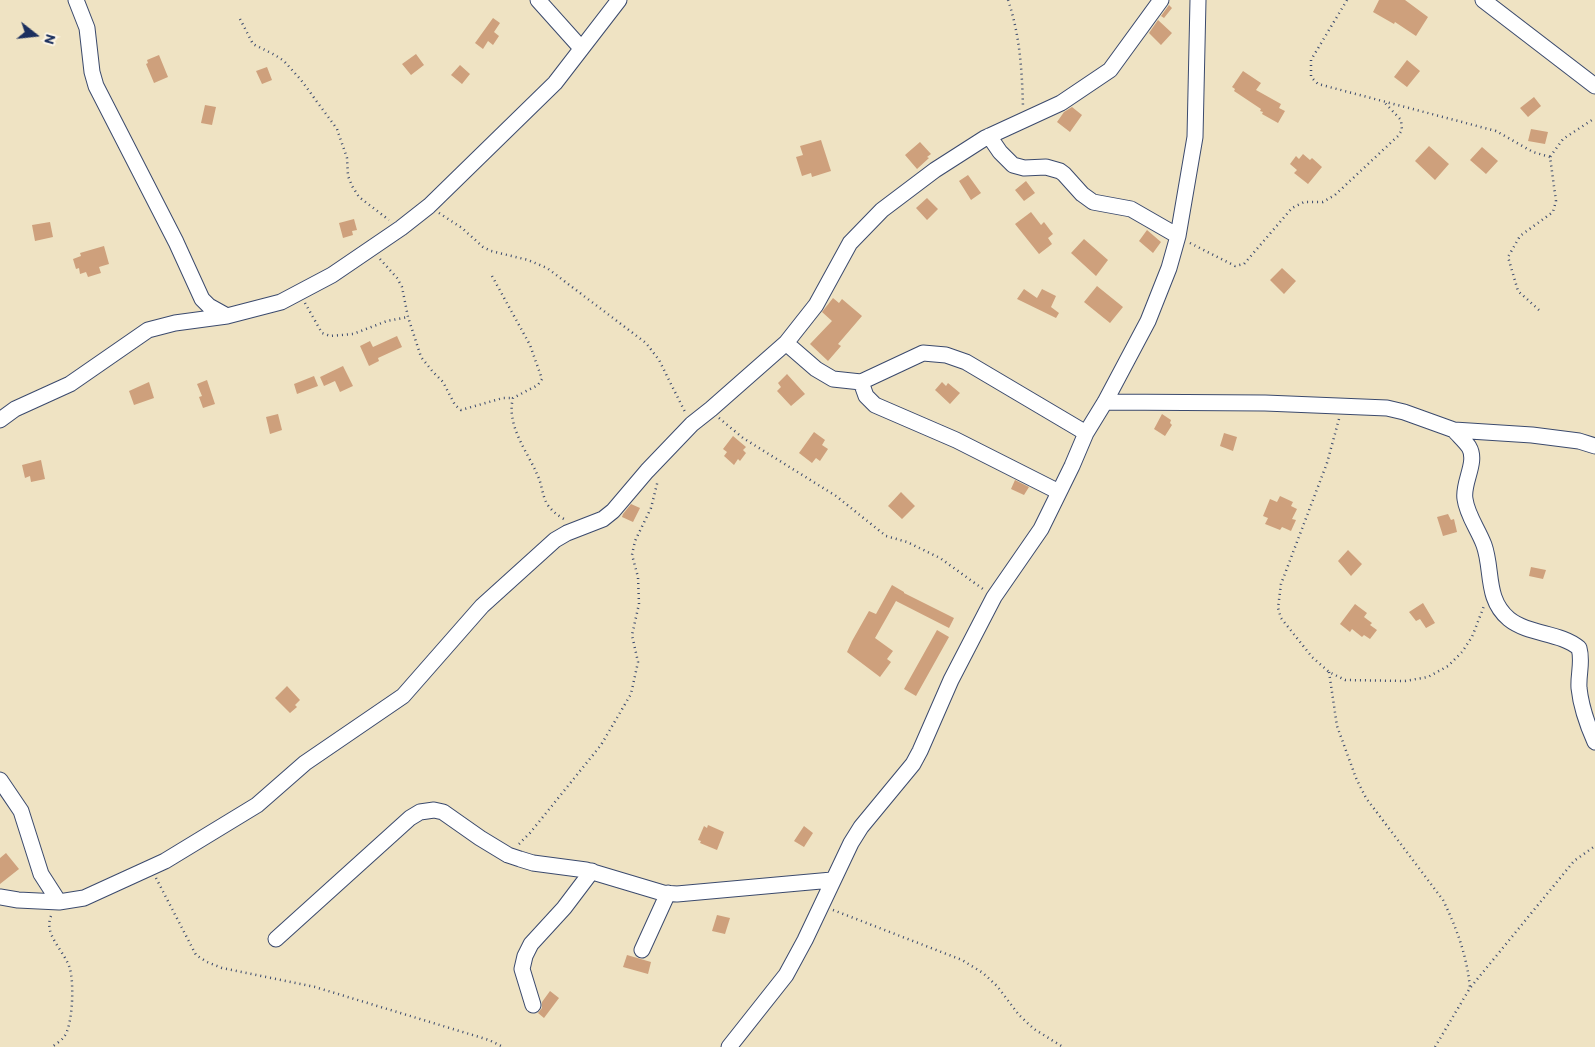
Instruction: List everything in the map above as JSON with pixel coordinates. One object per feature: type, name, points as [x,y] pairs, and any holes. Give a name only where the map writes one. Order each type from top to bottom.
[{"type":"street","points":[[76,0],[87,28],[92,72],[96,86],[176,242],[200,294],[209,306],[227,316]]},
{"type":"street","points":[[538,0],[581,48]]},
{"type":"street","points":[[0,420],[15,409],[70,384],[148,330],[175,323],[227,316],[264,307],[299,293],[332,275],[401,228],[429,206],[554,83],[619,0]]},
{"type":"street","points":[[0,897],[59,902],[84,898],[151,868],[257,805],[305,763],[403,696],[482,606],[555,540],[567,533],[603,519],[613,511],[647,471],[692,424],[711,410],[786,343],[816,305],[850,243],[876,217],[935,170],[989,136],[1060,103],[1110,70],[1161,0]]},
{"type":"street","points":[[729,1047],[786,976],[851,842],[917,758],[951,680],[994,597],[1041,528],[1086,433],[1105,402],[1148,321],[1169,268],[1178,236],[1195,137],[1198,0]]},
{"type":"street","points":[[1483,0],[1595,86]]},
{"type":"street","points":[[989,136],[1000,152],[1013,165],[1024,168],[1046,167],[1060,171],[1082,194],[1094,202],[1130,209],[1178,236]]},
{"type":"street","points":[[786,343],[816,369],[833,379],[861,382],[923,353],[946,355],[966,362],[1086,433]]},
{"type":"street","points":[[861,382],[866,396],[875,405],[956,440],[1059,492]]},
{"type":"street","points":[[1105,402],[1265,403],[1387,408],[1404,412],[1454,430],[1532,435],[1579,441],[1595,446]]},
{"type":"street","points":[[1454,430],[1469,447],[1472,455],[1464,497],[1485,550],[1490,589],[1501,610],[1509,619],[1521,626],[1569,641],[1579,648],[1582,658],[1579,686],[1582,706],[1595,742]]},
{"type":"street","points":[[0,780],[21,811],[41,874],[59,902]]},
{"type":"street","points":[[276,939],[410,818],[420,812],[434,810],[443,812],[508,855],[533,863],[592,871],[668,893],[677,894],[832,880]]},
{"type":"street","points":[[533,1005],[522,969],[525,956],[531,944],[564,908],[592,871]]},
{"type":"street","points":[[642,950],[668,893]]},
{"type":"path","points":[[1008,0],[1012,11],[1022,63],[1023,120]]},
{"type":"path","points":[[1347,0],[1312,60],[1311,77],[1318,84],[1496,131],[1533,152],[1550,156]]},
{"type":"path","points":[[240,19],[253,44],[275,54],[284,62],[301,80],[337,129],[346,158],[348,176],[359,197],[401,228]]},
{"type":"path","points":[[1178,236],[1235,266],[1244,264],[1292,208],[1304,202],[1323,202],[1335,196],[1398,136],[1402,130],[1401,120],[1384,102]]},
{"type":"path","points":[[1539,310],[1518,291],[1508,256],[1520,236],[1553,212],[1556,201],[1550,156],[1563,139],[1595,118]]},
{"type":"path","points":[[429,206],[462,228],[483,247],[491,251],[528,260],[547,268],[646,343],[659,360],[692,424]]},
{"type":"path","points":[[371,248],[402,287],[408,317],[421,357],[432,372],[443,382],[460,410],[503,398],[513,398],[538,385],[542,379],[530,346],[492,276]]},
{"type":"path","points":[[299,293],[326,336],[352,334],[387,321],[408,317]]},
{"type":"path","points":[[513,398],[512,406],[517,434],[538,476],[544,496],[555,513],[566,520]]},
{"type":"path","points":[[1341,407],[1327,463],[1281,584],[1278,608],[1281,618],[1312,658],[1329,672],[1345,680],[1405,680],[1428,677],[1448,666],[1462,652],[1472,637],[1490,589]]},
{"type":"path","points":[[711,410],[743,438],[836,496],[886,536],[907,542],[940,558],[994,597]]},
{"type":"path","points":[[508,855],[530,833],[601,746],[632,694],[638,662],[632,635],[639,604],[638,577],[632,555],[635,541],[651,508],[658,478]]},
{"type":"path","points":[[1329,672],[1337,726],[1356,778],[1366,798],[1443,900],[1451,916],[1467,965],[1470,988]]},
{"type":"path","points":[[1435,1047],[1470,988],[1574,861],[1595,846]]},
{"type":"path","points":[[151,868],[196,955],[207,962],[222,968],[315,988],[489,1040],[503,1047]]},
{"type":"path","points":[[52,1047],[64,1037],[70,1024],[72,991],[70,968],[50,933],[49,918],[59,902]]},
{"type":"path","points":[[822,905],[962,960],[983,973],[997,986],[1019,1015],[1034,1029],[1063,1047]]},
{"type":"building","points":[[1379,0],[1405,0],[1428,17],[1416,36],[1395,22],[1394,24],[1373,12]]},
{"type":"building","points":[[1169,5],[1172,8],[1164,18],[1161,16]]},
{"type":"building","points":[[493,18],[500,23],[494,32],[499,36],[493,45],[488,41],[483,49],[475,43]]},
{"type":"building","points":[[1158,20],[1172,33],[1161,45],[1149,33]]},
{"type":"building","points":[[416,54],[424,65],[411,75],[402,64]]},
{"type":"building","points":[[159,55],[168,77],[154,83],[146,64],[148,63],[147,60]]},
{"type":"building","points":[[1407,60],[1420,71],[1407,87],[1394,77]]},
{"type":"building","points":[[460,65],[470,74],[462,84],[451,75]]},
{"type":"building","points":[[267,67],[272,80],[262,84],[256,71]]},
{"type":"building","points":[[1243,71],[1261,83],[1256,90],[1281,104],[1279,108],[1285,111],[1278,123],[1262,114],[1261,109],[1234,91],[1235,89],[1232,87]]},
{"type":"building","points":[[1534,97],[1541,106],[1528,117],[1520,108]]},
{"type":"building","points":[[205,105],[216,107],[212,125],[201,123]]},
{"type":"building","points":[[1072,107],[1082,115],[1070,132],[1057,122],[1064,112]]},
{"type":"building","points":[[1531,129],[1548,132],[1545,144],[1528,141]]},
{"type":"building","points":[[821,140],[831,171],[812,177],[811,173],[802,176],[796,157],[803,155],[800,146]]},
{"type":"building","points":[[920,142],[931,154],[917,169],[905,155]]},
{"type":"building","points":[[1429,146],[1449,164],[1435,180],[1415,161]]},
{"type":"building","points":[[1482,147],[1498,161],[1486,174],[1470,160]]},
{"type":"building","points":[[1303,154],[1310,160],[1312,158],[1322,167],[1308,184],[1294,173],[1297,170],[1290,164],[1296,156],[1299,159]]},
{"type":"building","points":[[968,175],[981,193],[971,200],[959,181]]},
{"type":"building","points":[[1026,181],[1035,193],[1024,201],[1015,190]]},
{"type":"building","points":[[927,198],[938,209],[927,220],[916,208]]},
{"type":"building","points":[[1031,212],[1041,225],[1044,222],[1053,234],[1048,238],[1052,244],[1039,254],[1015,224]]},
{"type":"building","points":[[354,219],[357,230],[352,231],[353,235],[343,238],[339,223]]},
{"type":"building","points":[[50,222],[53,237],[35,241],[32,225]]},
{"type":"building","points":[[1147,230],[1161,242],[1153,253],[1139,241]]},
{"type":"building","points":[[1084,239],[1108,260],[1096,276],[1071,253]]},
{"type":"building","points":[[104,246],[109,264],[99,267],[101,273],[88,277],[86,272],[80,274],[79,268],[76,269],[73,259],[81,256],[80,253]]},
{"type":"building","points":[[1282,268],[1296,281],[1284,294],[1270,280]]},
{"type":"building","points":[[1097,286],[1123,307],[1110,323],[1084,302]]},
{"type":"building","points":[[1024,289],[1037,298],[1042,289],[1056,296],[1051,307],[1059,313],[1056,318],[1017,299]]},
{"type":"building","points":[[833,298],[839,303],[842,299],[862,316],[838,344],[841,346],[828,361],[810,344],[832,321],[822,312]]},
{"type":"building","points":[[397,336],[402,347],[378,358],[379,361],[369,366],[360,346],[370,341],[373,347]]},
{"type":"building","points":[[343,366],[353,386],[340,392],[335,381],[324,386],[320,377]]},
{"type":"building","points":[[787,374],[805,394],[791,406],[777,391],[781,387],[778,383]]},
{"type":"building","points":[[314,376],[318,386],[297,394],[294,384]]},
{"type":"building","points":[[207,380],[215,404],[203,408],[199,397],[202,396],[197,384]]},
{"type":"building","points":[[149,382],[154,398],[134,405],[129,391]]},
{"type":"building","points":[[942,382],[946,386],[948,383],[960,393],[950,404],[935,390]]},
{"type":"building","points":[[278,414],[282,430],[270,434],[266,417]]},
{"type":"building","points":[[1162,414],[1171,420],[1170,423],[1172,425],[1165,436],[1154,429]]},
{"type":"building","points":[[814,432],[825,440],[822,445],[828,449],[820,461],[816,458],[812,463],[799,453]]},
{"type":"building","points":[[1224,433],[1237,437],[1233,451],[1220,446]]},
{"type":"building","points":[[733,436],[746,447],[743,450],[746,453],[734,465],[724,456],[727,452],[723,449]]},
{"type":"building","points":[[41,460],[45,479],[31,482],[30,476],[25,478],[22,465]]},
{"type":"building","points":[[1015,480],[1029,487],[1024,495],[1011,489]]},
{"type":"building","points":[[901,492],[915,506],[902,519],[888,506]]},
{"type":"building","points":[[1280,496],[1293,502],[1291,506],[1297,509],[1292,519],[1296,520],[1291,531],[1282,527],[1280,530],[1265,524],[1268,518],[1263,516],[1270,499],[1277,502]]},
{"type":"building","points":[[631,504],[640,508],[633,522],[622,517]]},
{"type":"building","points":[[1448,514],[1451,520],[1454,519],[1457,532],[1443,536],[1437,517]]},
{"type":"building","points":[[1348,550],[1362,564],[1351,576],[1338,561]]},
{"type":"building","points":[[1531,567],[1546,570],[1543,579],[1529,576]]},
{"type":"building","points":[[892,585],[954,618],[949,628],[896,601],[875,638],[893,651],[887,659],[891,662],[880,677],[847,652],[869,611],[876,614]]},
{"type":"building","points":[[1423,603],[1435,623],[1426,628],[1420,619],[1416,621],[1409,612]]},
{"type":"building","points":[[1355,604],[1367,613],[1364,617],[1377,630],[1370,639],[1364,635],[1362,637],[1352,629],[1350,632],[1340,624]]},
{"type":"building","points":[[937,630],[949,637],[916,696],[904,689]]},
{"type":"building","points":[[287,686],[300,700],[295,705],[297,707],[290,713],[275,698]]},
{"type":"building","points":[[708,825],[724,832],[717,850],[700,843],[701,841],[698,840],[704,826],[707,828]]},
{"type":"building","points":[[804,826],[813,833],[804,847],[794,841]]},
{"type":"building","points":[[6,853],[19,869],[0,884],[0,858]]},
{"type":"building","points":[[717,915],[730,918],[725,934],[712,931]]},
{"type":"building","points":[[627,955],[651,962],[648,974],[623,967]]},
{"type":"building","points":[[550,991],[559,998],[544,1018],[538,1013],[542,1008],[542,1002]]}]
